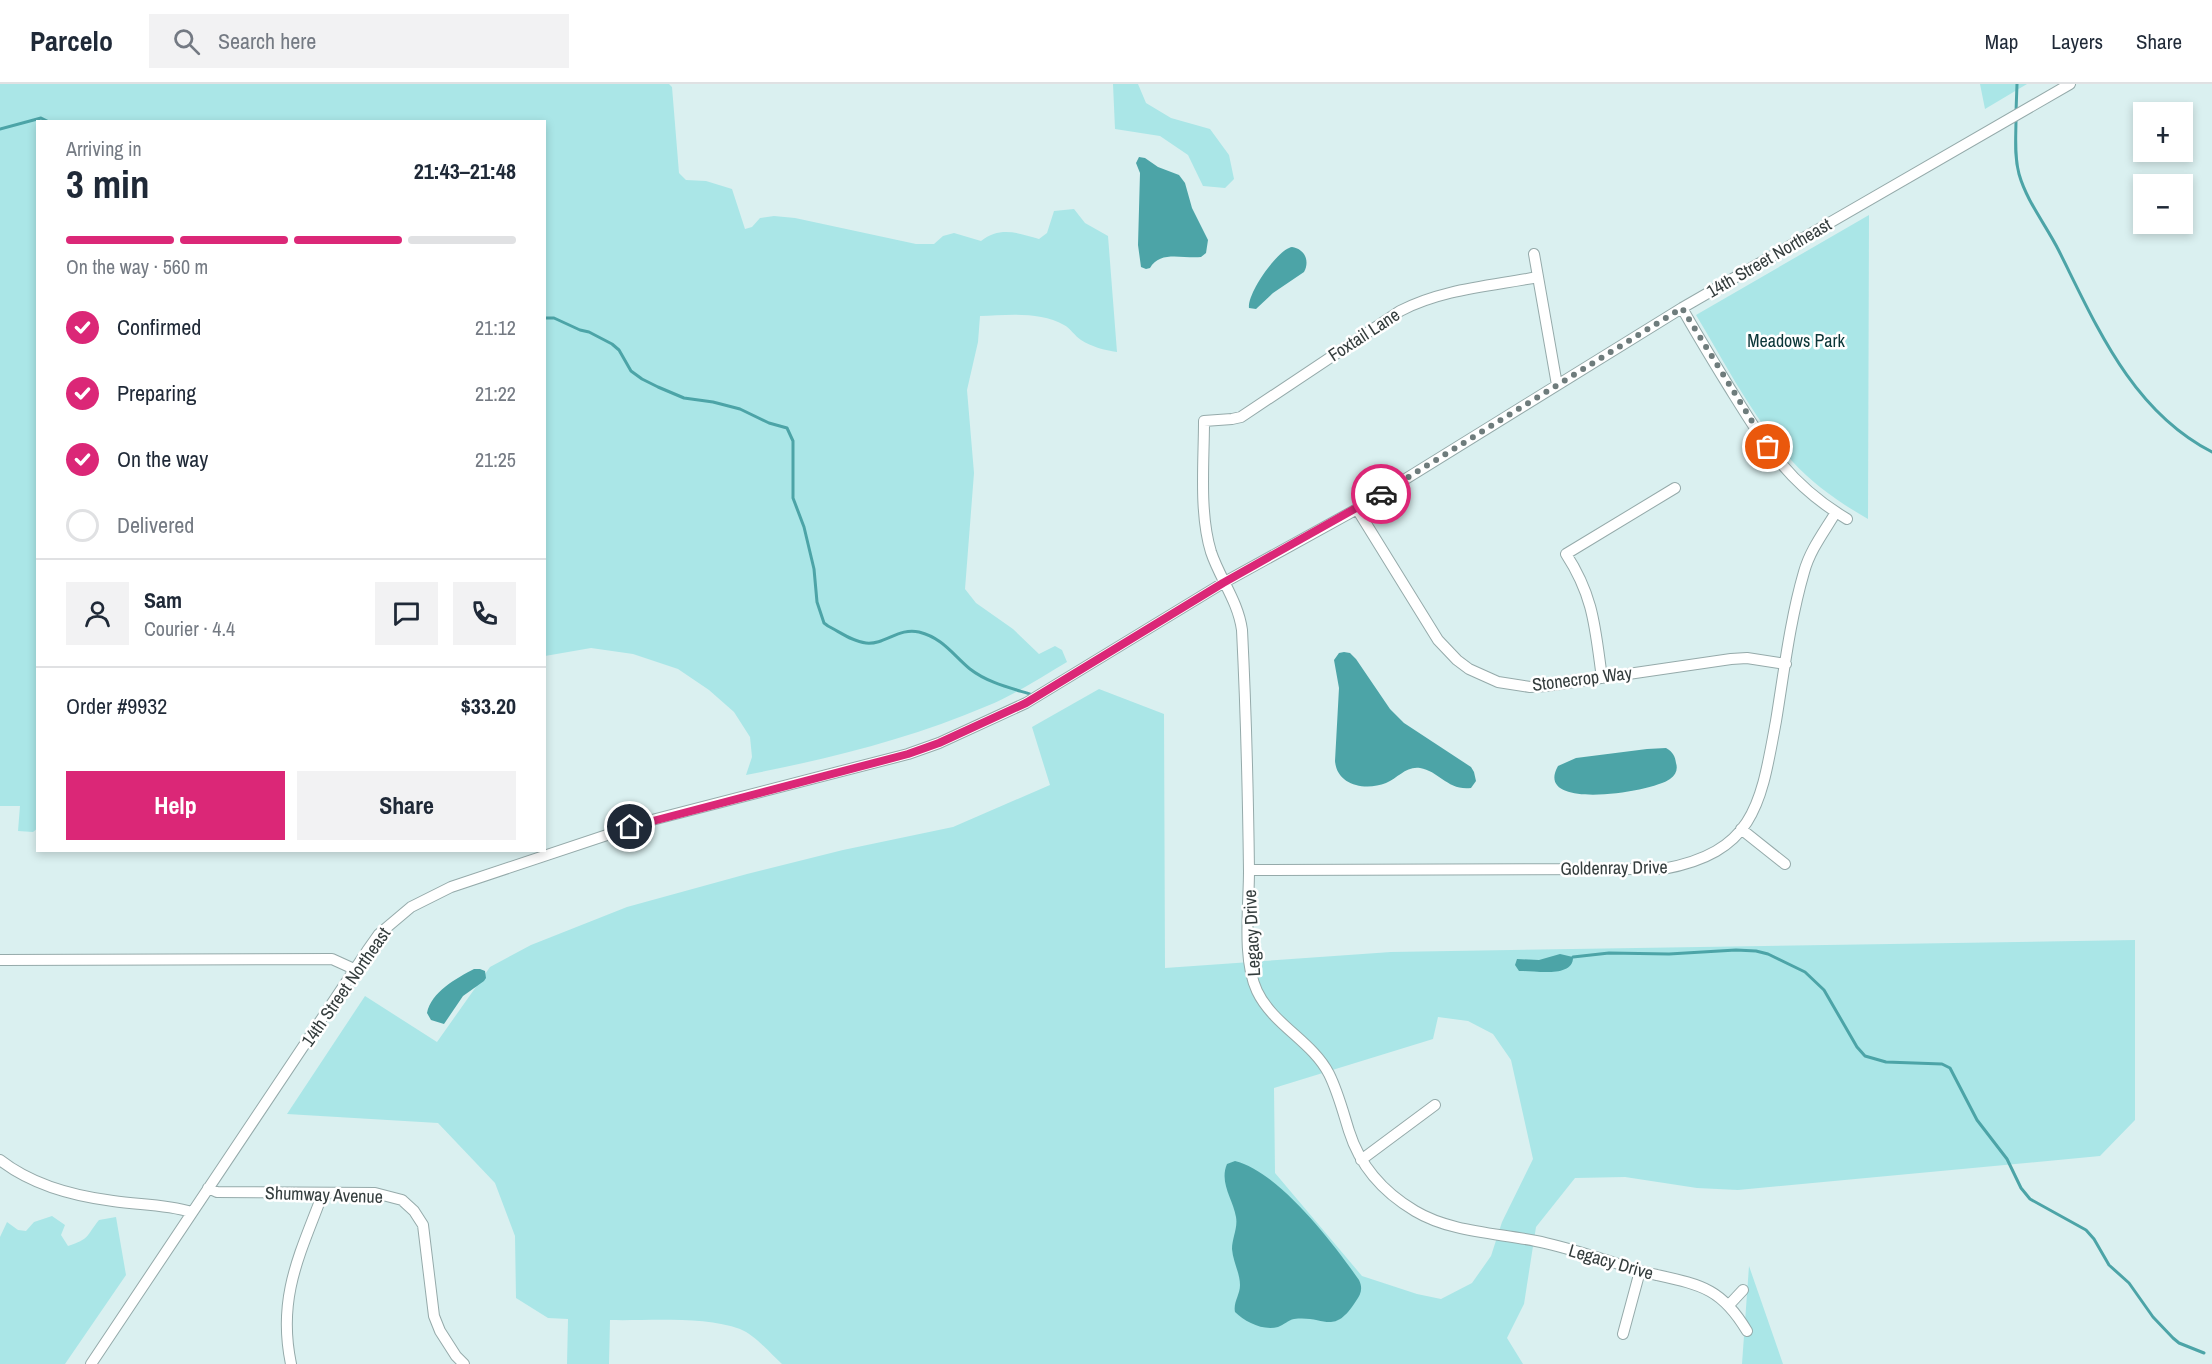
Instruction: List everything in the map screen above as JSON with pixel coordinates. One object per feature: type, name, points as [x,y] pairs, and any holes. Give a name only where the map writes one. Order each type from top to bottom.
[{"type":"street","name":"14th Street Northeast","points":[[91,1364],[354,969],[379,934],[411,907],[441,891],[652,820],[908,754],[939,743],[1026,703],[1223,583],[1357,509],[1682,308],[2070,84]]},
{"type":"street","points":[[1534,254],[1557,385]]},
{"type":"street","name":"Foxtail Lane","points":[[1204,421],[1222,421],[1241,417],[1415,303],[1443,294],[1538,277]]},
{"type":"street","points":[[1682,308],[1753,425],[1781,466],[1812,495],[1847,519]]},
{"type":"street","name":"Legacy Drive","points":[[1204,421],[1206,526],[1211,552],[1223,583],[1237,606],[1242,630],[1249,950],[1252,978],[1264,1005],[1311,1050],[1329,1074],[1354,1146],[1384,1189],[1426,1217],[1459,1227],[1549,1244],[1640,1271],[1692,1282],[1729,1305],[1747,1331]]},
{"type":"street","points":[[1602,678],[1587,591],[1566,554],[1675,488]]},
{"type":"street","name":"Stonecrop Way","points":[[1357,509],[1438,639],[1463,665],[1484,677],[1510,685],[1546,686],[1731,659],[1747,658],[1786,664]]},
{"type":"street","name":"Goldenray Drive","points":[[1249,870],[1663,869],[1686,865],[1709,856],[1722,848],[1742,829],[1761,795],[1805,570],[1817,542],[1836,512]]},
{"type":"street","points":[[1742,829],[1785,864]]},
{"type":"street","points":[[0,960],[332,959],[354,969]]},
{"type":"street","points":[[1362,1160],[1435,1105]]},
{"type":"street","points":[[0,1160],[33,1182],[72,1193],[114,1201],[156,1204],[192,1212]]},
{"type":"street","name":"Shumway Avenue","points":[[208,1188],[218,1192],[375,1192],[402,1200],[414,1211],[423,1225],[430,1298],[434,1316],[440,1331],[464,1364]]},
{"type":"street","points":[[291,1364],[285,1319],[288,1290],[323,1193]]},
{"type":"street","points":[[1623,1334],[1640,1271]]},
{"type":"street","points":[[1729,1305],[1743,1290]]},
{"type":"green space","points":[[0,84],[669,84],[672,87],[679,173],[686,180],[706,181],[732,189],[745,229],[752,227],[760,218],[774,216],[795,218],[916,244],[934,244],[943,236],[954,233],[981,241],[988,236],[1002,232],[1039,239],[1047,233],[1054,211],[1074,209],[1085,223],[1108,236],[1117,352],[1089,345],[1064,325],[1044,318],[1023,315],[980,316],[978,342],[967,390],[974,473],[965,589],[976,603],[1013,629],[1039,654],[1055,646],[1062,650],[1067,662],[997,702],[958,718],[838,755],[746,775],[752,757],[750,737],[734,712],[709,690],[678,669],[633,654],[591,648],[546,656],[546,120],[36,120],[36,830],[33,832],[18,831],[20,806],[0,806]]},
{"type":"green space","points":[[1113,84],[1138,84],[1146,103],[1171,118],[1210,129],[1229,155],[1234,179],[1225,188],[1203,186],[1188,155],[1160,136],[1115,129]]},
{"type":"green space","points":[[1980,84],[2027,84],[1985,109]]},
{"type":"green space","name":"Meadows Park","points":[[1869,215],[1868,519],[1818,486],[1792,461],[1765,427],[1741,391],[1696,315]]},
{"type":"green space","points":[[1099,689],[1164,714],[1165,968],[1391,952],[2135,940],[2135,1120],[2100,1156],[1738,1190],[1697,1188],[1625,1177],[1575,1178],[1536,1227],[1524,1304],[1507,1338],[1523,1364],[782,1364],[746,1332],[726,1325],[693,1321],[610,1320],[609,1364],[567,1364],[568,1319],[548,1318],[516,1298],[515,1236],[495,1183],[438,1123],[287,1114],[365,996],[437,1042],[490,967],[531,945],[627,907],[843,850],[953,827],[1050,785],[1032,727]],"holes":[[[1438,1017],[1468,1021],[1493,1034],[1511,1060],[1533,1159],[1502,1222],[1491,1256],[1472,1283],[1441,1299],[1417,1294],[1362,1276],[1275,1173],[1274,1088],[1433,1039]]]},
{"type":"green space","points":[[52,1216],[65,1225],[61,1235],[68,1246],[84,1239],[99,1220],[116,1217],[126,1275],[65,1364],[0,1364],[0,1237],[7,1222],[18,1230],[26,1231],[34,1222]]},
{"type":"green space","points":[[1749,1266],[1783,1364],[1742,1364]]},
{"type":"shaded area","points":[[1139,157],[1179,175],[1185,183],[1192,208],[1208,240],[1206,253],[1201,257],[1166,257],[1154,262],[1150,268],[1141,267],[1138,245],[1140,173],[1136,163]]},
{"type":"shaded area","points":[[1292,247],[1300,250],[1305,256],[1304,272],[1273,293],[1256,309],[1249,308],[1253,292],[1264,273],[1279,255]]},
{"type":"shaded area","points":[[1339,653],[1350,653],[1356,659],[1390,709],[1404,723],[1471,767],[1476,781],[1471,788],[1456,787],[1420,768],[1410,769],[1386,783],[1370,786],[1354,784],[1341,776],[1335,761],[1339,688],[1334,660]]},
{"type":"shaded area","points":[[1666,748],[1674,756],[1677,765],[1675,774],[1659,784],[1642,789],[1598,795],[1578,794],[1562,789],[1555,780],[1558,766],[1576,758]]},
{"type":"shaded area","points":[[1560,954],[1573,957],[1572,964],[1561,971],[1519,971],[1515,965],[1517,959],[1539,960]]},
{"type":"shaded area","points":[[474,969],[485,971],[484,981],[463,996],[444,1024],[431,1020],[427,1013],[429,1005],[439,992]]},
{"type":"shaded area","points":[[1235,1161],[1252,1168],[1287,1194],[1320,1229],[1359,1280],[1361,1288],[1359,1296],[1341,1318],[1328,1322],[1294,1319],[1278,1327],[1266,1328],[1249,1322],[1235,1312],[1240,1285],[1232,1249],[1236,1221],[1227,1191],[1225,1171],[1227,1164]]},
{"type":"waterway","points":[[2016,112],[2017,84]]},
{"type":"waterway","points":[[0,129],[41,118],[45,120]]},
{"type":"waterway","points":[[2016,119],[2016,160],[2022,184],[2103,337],[2138,390],[2160,414],[2184,435],[2212,452]]},
{"type":"waterway","points":[[546,318],[554,318],[612,344],[619,350],[631,371],[658,387],[684,398],[740,409],[769,423],[787,428],[793,441],[793,498],[804,527],[814,569],[817,602],[824,623],[851,639],[866,643],[873,643],[905,632],[919,632],[935,638],[970,669],[984,678],[1033,695]]},
{"type":"waterway","points":[[1573,957],[1609,953],[1669,954],[1756,951],[1768,954],[1805,972],[1824,990],[1857,1047],[1865,1056],[1886,1062],[1942,1064],[1950,1068],[1977,1120],[2007,1159],[2021,1188],[2030,1199],[2086,1230],[2109,1265],[2129,1283],[2153,1317],[2173,1338],[2179,1343],[2204,1353]]},
{"type":"way so far","points":[[1381,494],[1682,308],[1768,447]]},
{"type":"route","points":[[630,827],[908,754],[989,721],[1026,703],[1223,583],[1381,494]]}]
